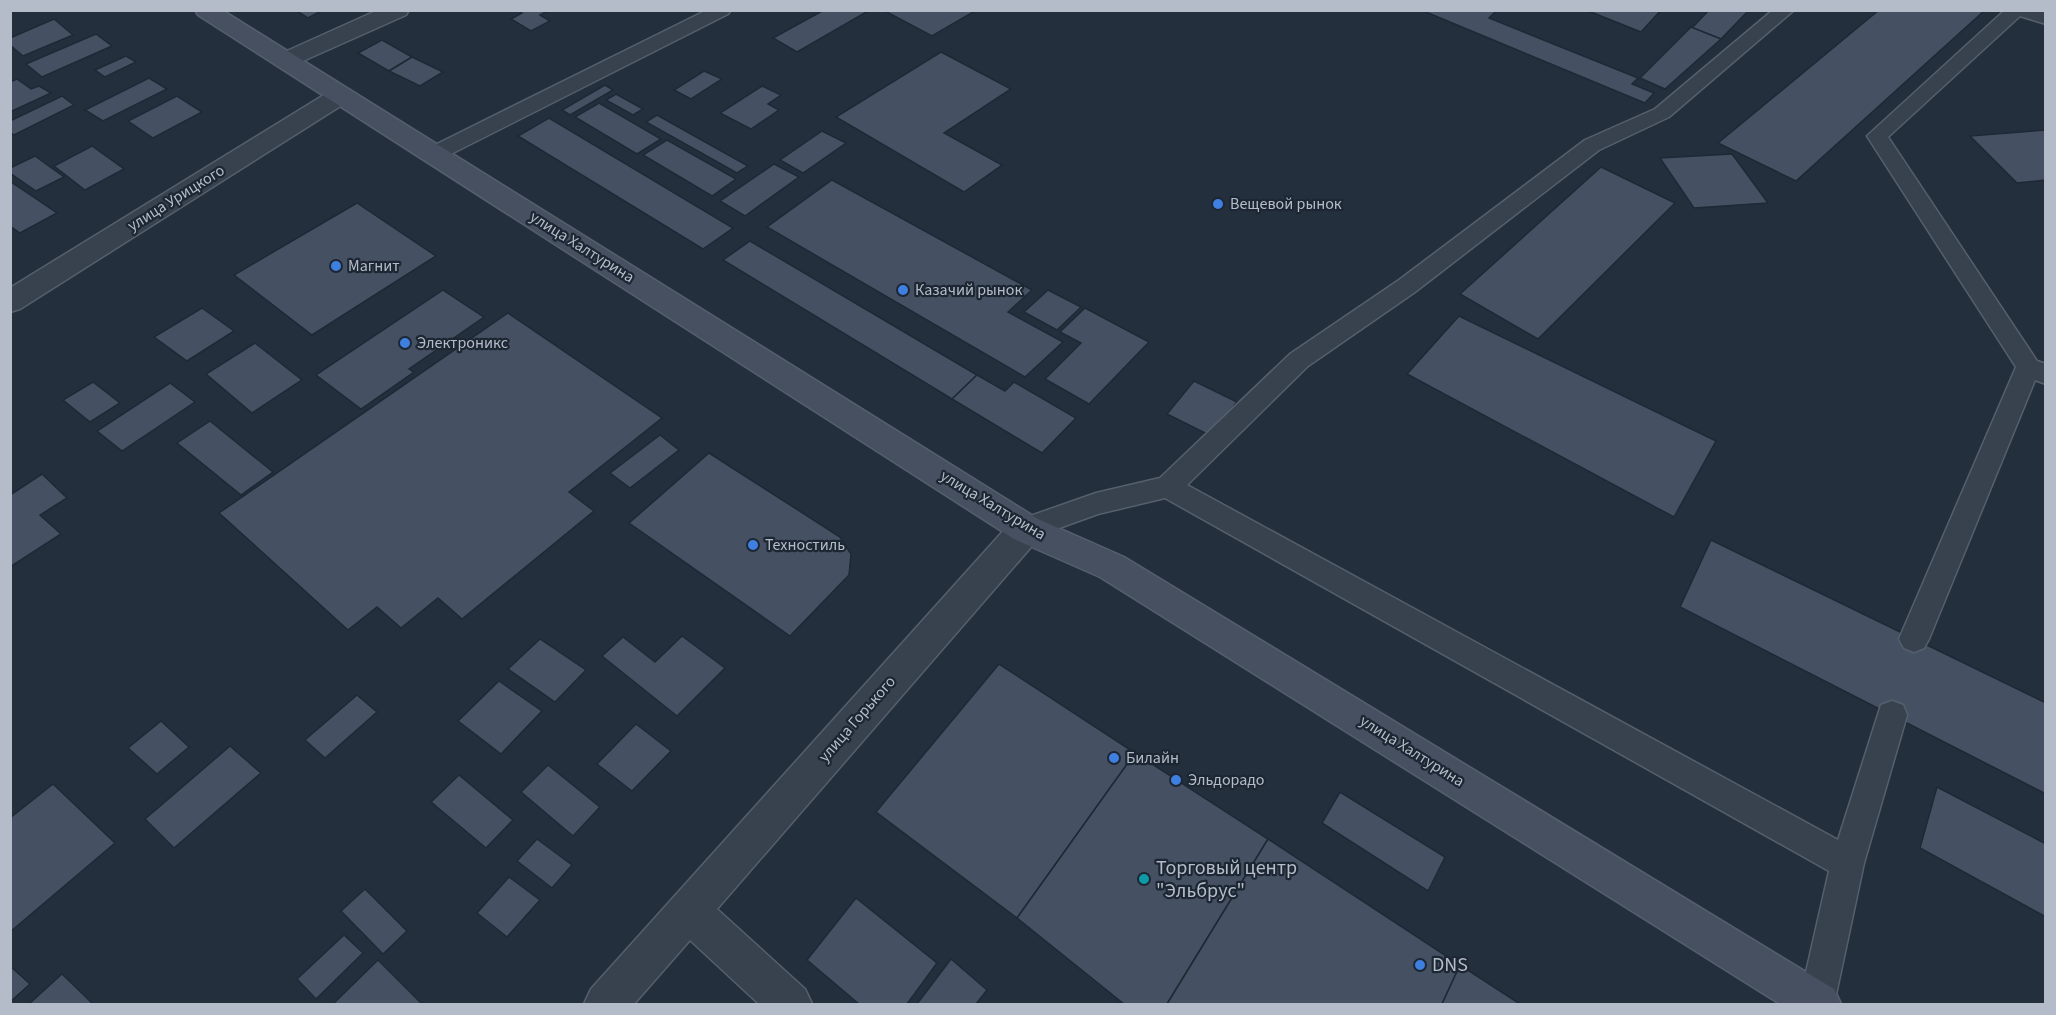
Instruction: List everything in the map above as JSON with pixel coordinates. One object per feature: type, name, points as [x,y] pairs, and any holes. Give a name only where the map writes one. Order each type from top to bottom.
[{"type":"street","name":"улица Халтурина","points":[[206,10],[1026,529],[1112,567],[1818,1004]]},
{"type":"street","points":[[285,60],[398,10]]},
{"type":"street","name":"улица Урицкого","points":[[10,302],[341,95]]},
{"type":"street","name":"улица Горького","points":[[606,1005],[962,598],[1026,529]]},
{"type":"street","points":[[689,911],[790,1005]]},
{"type":"lane","points":[[434,154],[722,10]]},
{"type":"lane","points":[[1026,529],[1096,504],[1168,487],[1299,360],[1407,286],[1592,145],[1662,113],[1785,10]]},
{"type":"lane","points":[[1914,639],[2037,371],[1877,136],[2018,10],[2046,19]]},
{"type":"lane","points":[[1168,487],[1847,863]]},
{"type":"lane","points":[[1818,1004],[1833,920],[1847,863],[1892,716]]},
{"type":"building","points":[[295,10],[323,10],[308,18]]},
{"type":"building","points":[[517,10],[549,10],[540,15],[550,21],[531,31],[511,19],[522,13]]},
{"type":"building","points":[[824,10],[870,10],[797,52],[773,38]]},
{"type":"building","points":[[883,10],[973,10],[975,11],[932,36]]},
{"type":"building","points":[[1421,10],[1497,10],[1489,18],[1638,78],[1632,84],[1654,93],[1645,103]]},
{"type":"building","points":[[1586,10],[1661,10],[1641,32]]},
{"type":"building","points":[[1709,10],[1749,10],[1721,39],[1692,28]]},
{"type":"building","points":[[1879,10],[1985,10],[1796,181],[1718,143]]},
{"type":"building","points":[[54,19],[73,35],[23,56],[10,45],[10,38]]},
{"type":"building","points":[[1691,27],[1721,39],[1665,89],[1640,78]]},
{"type":"building","points":[[96,34],[112,46],[42,77],[26,64]]},
{"type":"building","points":[[382,40],[412,57],[389,71],[358,53]]},
{"type":"building","points":[[941,52],[1011,89],[944,133],[1002,165],[964,192],[836,117]]},
{"type":"building","points":[[126,56],[136,62],[105,77],[95,70]]},
{"type":"building","points":[[412,57],[443,72],[420,86],[389,71]]},
{"type":"building","points":[[704,71],[722,79],[691,99],[674,90]]},
{"type":"building","points":[[149,78],[167,89],[103,121],[85,110]]},
{"type":"building","points":[[17,79],[31,89],[39,86],[51,93],[10,112],[10,82]]},
{"type":"building","points":[[605,85],[613,90],[570,115],[562,110]]},
{"type":"building","points":[[762,86],[781,95],[768,104],[779,110],[751,129],[720,113]]},
{"type":"building","points":[[616,94],[643,109],[633,115],[606,100]]},
{"type":"building","points":[[62,96],[74,105],[14,135],[10,132],[10,121]]},
{"type":"building","points":[[177,96],[202,112],[153,138],[128,121]]},
{"type":"building","points":[[599,103],[661,139],[637,154],[575,117]]},
{"type":"building","points":[[657,115],[748,166],[737,173],[646,122]]},
{"type":"building","points":[[549,118],[733,228],[703,249],[518,136]]},
{"type":"building","points":[[2046,130],[2046,180],[2017,183],[1970,136]]},
{"type":"building","points":[[822,131],[846,143],[803,173],[780,160]]},
{"type":"building","points":[[667,140],[736,179],[712,196],[643,155]]},
{"type":"building","points":[[92,146],[124,169],[85,190],[54,166]]},
{"type":"building","points":[[1732,154],[1768,203],[1694,208],[1660,158]]},
{"type":"building","points":[[35,156],[64,177],[36,191],[10,173],[10,168]]},
{"type":"building","points":[[774,164],[799,177],[745,216],[720,201]]},
{"type":"building","points":[[1601,167],[1675,203],[1538,339],[1460,294]]},
{"type":"building","points":[[832,180],[1032,290],[1008,312],[1063,342],[1025,377],[767,227]]},
{"type":"building","points":[[11,182],[57,213],[20,233],[10,226]]},
{"type":"building","name":"Магнит","points":[[357,203],[436,256],[312,335],[234,275]]},
{"type":"building","points":[[750,241],[977,375],[952,399],[723,260]]},
{"type":"building","name":"Электроникс","points":[[443,290],[484,317],[409,369],[414,372],[361,409],[316,375]]},
{"type":"building","points":[[1048,290],[1081,307],[1057,330],[1024,312]]},
{"type":"building","points":[[202,308],[234,331],[187,361],[154,337]]},
{"type":"building","points":[[1085,308],[1149,342],[1089,404],[1045,379],[1081,343],[1060,332]]},
{"type":"building","points":[[508,313],[662,418],[569,492],[594,511],[462,619],[438,598],[401,628],[377,607],[348,630],[219,513]]},
{"type":"building","points":[[1459,316],[1716,441],[1674,517],[1407,374]]},
{"type":"building","points":[[255,343],[302,380],[252,413],[206,374]]},
{"type":"building","points":[[977,375],[1005,391],[1014,382],[1076,418],[1042,453],[952,399]]},
{"type":"building","points":[[1194,381],[1237,402],[1211,436],[1167,414]]},
{"type":"building","points":[[93,382],[120,403],[90,422],[63,400]]},
{"type":"building","points":[[170,383],[195,402],[122,451],[97,431]]},
{"type":"building","points":[[210,421],[273,472],[241,495],[177,443]]},
{"type":"building","points":[[660,435],[679,450],[630,488],[610,473]]},
{"type":"building","name":"Техностиль","points":[[709,453],[840,537],[851,554],[849,575],[790,636],[629,523]]},
{"type":"building","points":[[42,474],[67,498],[40,515],[61,534],[10,567],[10,495]]},
{"type":"building","points":[[1711,540],[2046,703],[2046,794],[1680,607]]},
{"type":"building","points":[[682,636],[725,668],[677,716],[602,656],[623,637],[655,662]]},
{"type":"building","points":[[540,639],[586,670],[555,702],[508,669]]},
{"type":"building","points":[[999,664],[1135,753],[1017,918],[876,812]]},
{"type":"building","points":[[499,681],[542,711],[501,754],[458,721]]},
{"type":"building","points":[[357,695],[377,712],[325,758],[305,740]]},
{"type":"building","points":[[161,721],[189,747],[157,774],[128,748]]},
{"type":"building","points":[[636,724],[671,751],[632,791],[597,764]]},
{"type":"building","points":[[230,746],[261,773],[174,848],[145,819]]},
{"type":"building","name":"Торговый центр \"Эльбрус\"","points":[[1135,753],[1268,839],[1167,1004],[1124,1004],[1017,918]]},
{"type":"building","points":[[548,765],[600,807],[573,836],[521,792]]},
{"type":"building","points":[[459,775],[513,820],[486,848],[431,802]]},
{"type":"building","points":[[53,784],[115,843],[10,932],[10,818]]},
{"type":"building","points":[[1937,787],[2046,844],[2046,917],[1920,848]]},
{"type":"building","points":[[1340,792],[1445,857],[1428,891],[1322,823]]},
{"type":"building","points":[[537,839],[572,865],[552,888],[517,861]]},
{"type":"building","points":[[1268,839],[1460,965],[1442,1004],[1167,1004]]},
{"type":"building","points":[[509,877],[540,900],[507,937],[477,913]]},
{"type":"building","points":[[365,889],[407,931],[383,954],[341,911]]},
{"type":"building","points":[[856,898],[937,963],[907,1004],[859,1004],[807,960]]},
{"type":"building","points":[[344,935],[363,953],[316,999],[297,979]]},
{"type":"building","points":[[951,959],[987,990],[976,1004],[917,1004]]},
{"type":"building","points":[[378,960],[422,1004],[333,1004]]},
{"type":"building","points":[[1460,965],[1520,1004],[1442,1004]]},
{"type":"building","points":[[10,966],[30,984],[10,1002]]},
{"type":"building","points":[[62,974],[93,1004],[29,1004]]},
{"type":"place","name":"Вещевой рынок","points":[[1218,204]]},
{"type":"place","name":"Магнит","points":[[336,266]]},
{"type":"place","name":"Казачий рынок","points":[[903,290]]},
{"type":"place","name":"Электроникс","points":[[405,343]]},
{"type":"place","name":"Техностиль","points":[[753,545]]},
{"type":"place","name":"Билайн","points":[[1114,758]]},
{"type":"place","name":"Эльдорадо","points":[[1176,780]]},
{"type":"place","name":"Торговый центр \"Эльбрус\"","points":[[1144,879]]},
{"type":"place","name":"DNS","points":[[1420,965]]}]
